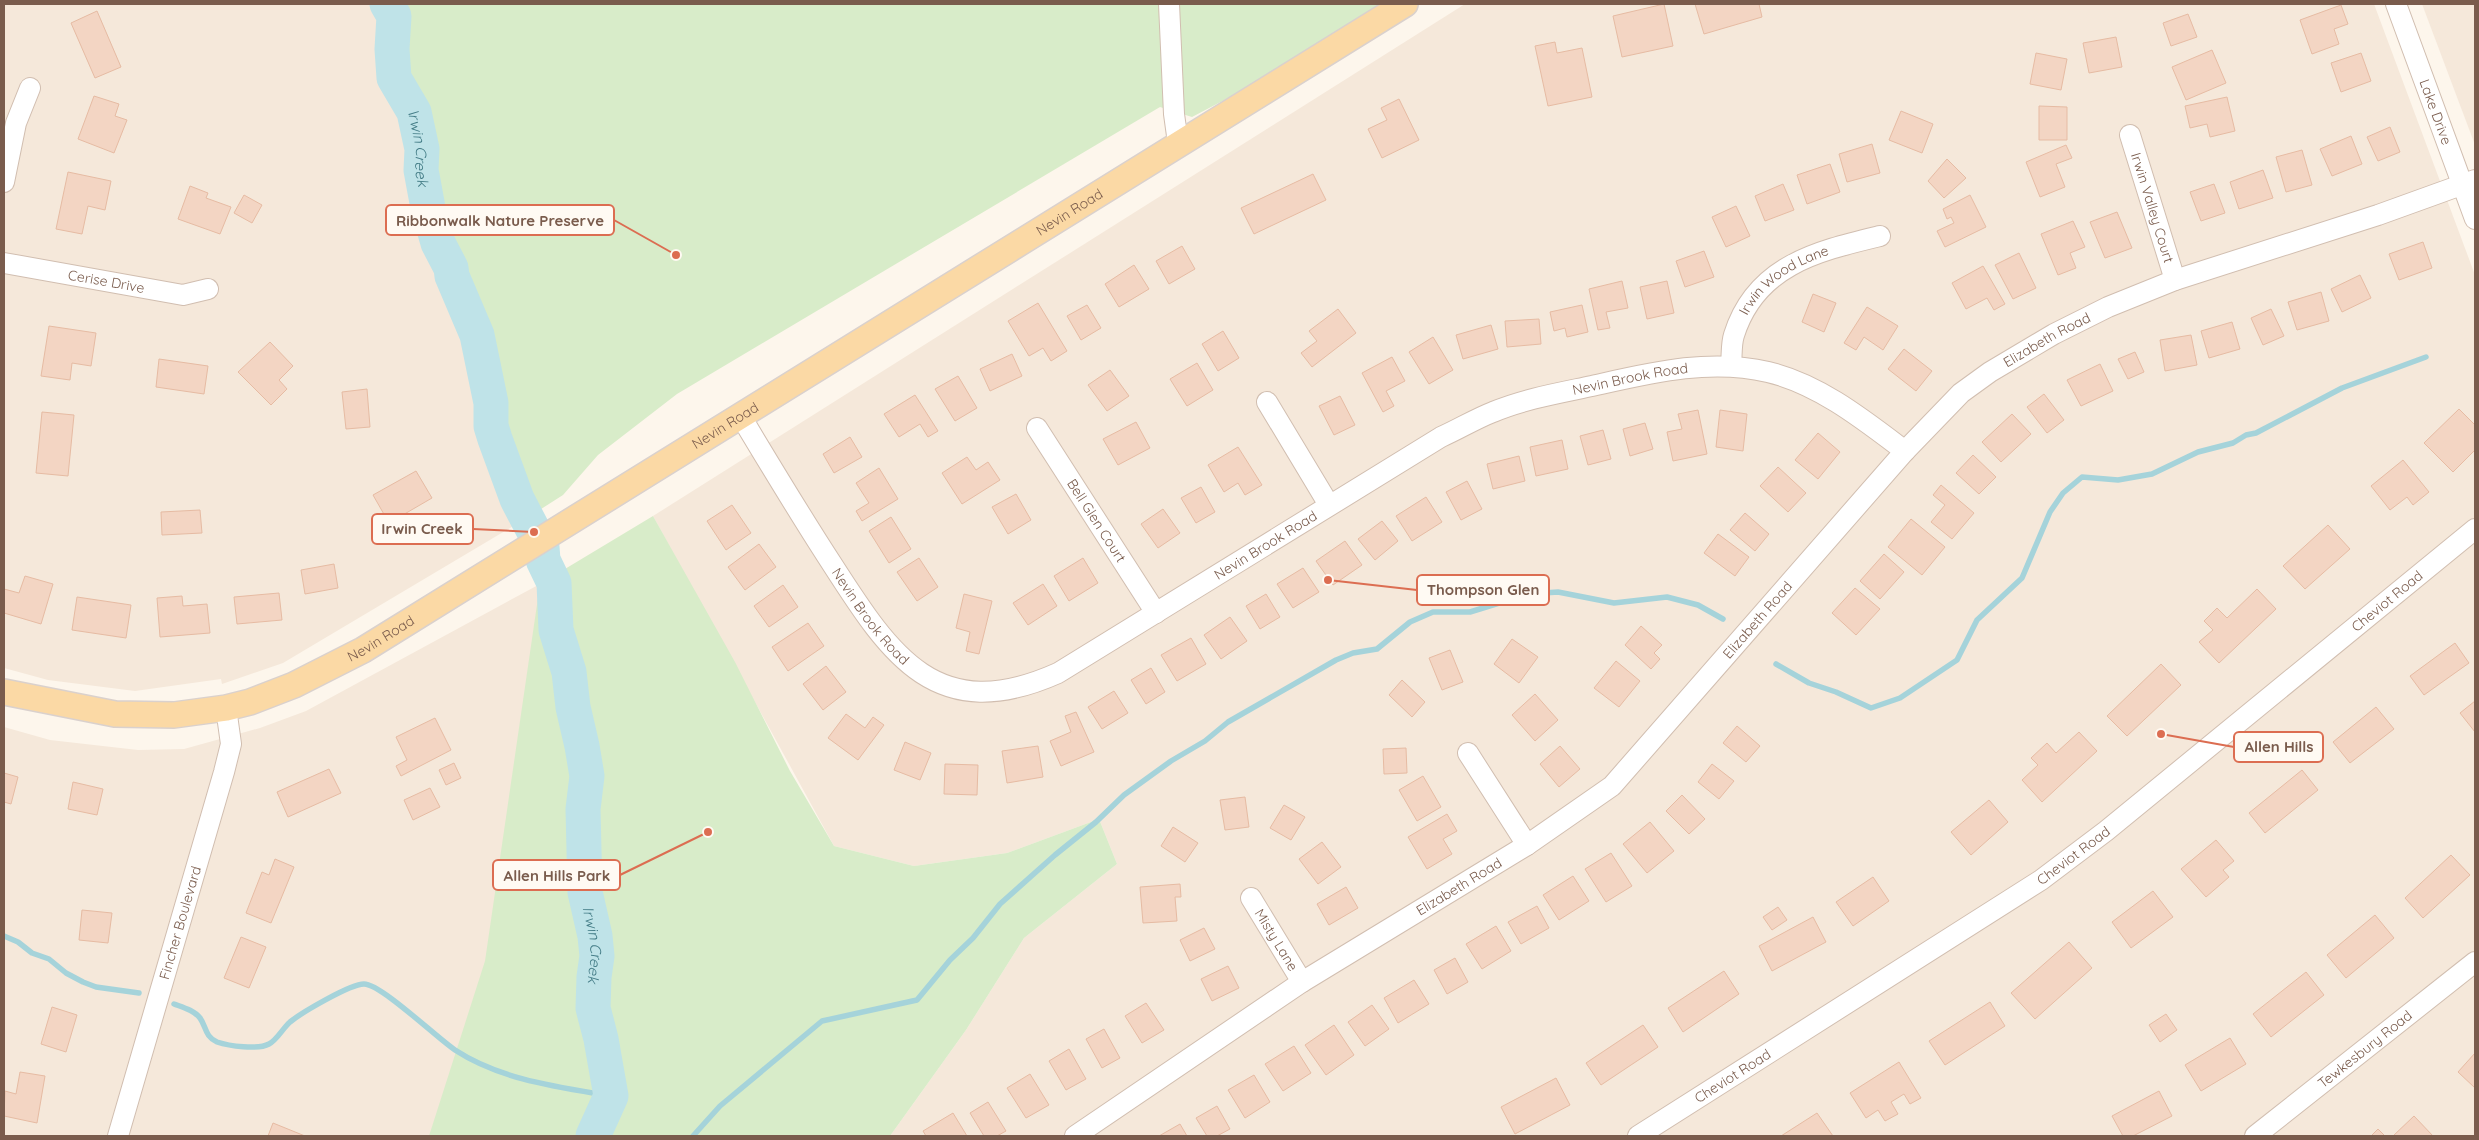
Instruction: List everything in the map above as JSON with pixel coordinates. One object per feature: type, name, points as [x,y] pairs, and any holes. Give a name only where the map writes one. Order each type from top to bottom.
[{"type":"main road","name":"Nevin Road","points":[[4,692],[116,714],[174,715],[226,708],[294,686],[354,654],[520,553],[1178,143],[1405,4]]},
{"type":"street","points":[[1169,4],[1174,114],[1178,143]]},
{"type":"street","name":"Lake Drive","points":[[2396,4],[2469,183],[2475,219]]},
{"type":"street","points":[[4,182],[16,123],[30,88]]},
{"type":"street","name":"Irwin Valley Court","points":[[2130,135],[2176,280]]},
{"type":"street","name":"Elizabeth Road","points":[[1075,1136],[1302,982],[1527,845],[1612,786],[1905,451],[1961,393],[1990,372],[2054,334],[2108,307],[2176,280],[2469,183]]},
{"type":"street","name":"Irwin Wood Lane","points":[[1731,366],[1733,336],[1744,311],[1758,292],[1781,271],[1805,257],[1880,236]]},
{"type":"street","name":"Cerise Drive","points":[[4,263],[183,295],[208,289]]},
{"type":"street","name":"Nevin Brook Road","points":[[740,415],[797,511],[868,620],[895,653],[927,677],[963,690],[1003,692],[1022,688],[1058,673],[1442,437],[1494,412],[1556,393],[1654,372],[1731,366],[1769,372],[1804,385],[1868,424],[1905,451]]},
{"type":"street","points":[[1267,402],[1329,505]]},
{"type":"street","name":"Bell Glen Court","points":[[1037,428],[1156,613]]},
{"type":"street","name":"Cheviot Road","points":[[1638,1136],[2041,880],[2106,831],[2475,529]]},
{"type":"street","name":"Fincher Boulevard","points":[[118,1136],[224,772],[231,744],[226,708]]},
{"type":"street","points":[[1468,752],[1527,845]]},
{"type":"street","name":"Misty Lane","points":[[1251,898],[1302,982]]},
{"type":"street","name":"Tewkesbury Road","points":[[2254,1136],[2475,962]]},
{"type":"shaded area","points":[[4,4],[395,4],[527,518],[283,663],[222,684],[221,679],[135,691],[48,680],[4,668]]},
{"type":"shaded area","points":[[1465,4],[2374,4],[2475,275],[2475,1136],[890,1136],[966,1030],[1024,938],[1117,864],[1099,819],[1007,853],[914,866],[834,846],[653,516]]},
{"type":"shaded area","points":[[2422,4],[2475,4],[2475,145]]},
{"type":"shaded area","points":[[540,584],[609,926],[553,1136],[4,1136],[4,727],[50,740],[138,750],[184,749],[260,728],[306,711]]},
{"type":"green space","points":[[387,4],[1382,4],[1232,96],[1192,117],[1160,107],[677,394],[598,455],[563,495],[527,518],[517,499],[491,426],[491,403],[477,335],[452,276],[451,268],[438,243],[428,208],[421,170],[422,149],[414,112],[394,78],[392,49],[394,16]]},
{"type":"green space","points":[[653,516],[735,662],[790,771],[834,846],[914,866],[1007,853],[1099,819],[1117,864],[1024,938],[966,1030],[890,1136],[429,1136],[485,961],[540,584]]},
{"type":"building","points":[[1664,4],[1673,46],[1622,57],[1613,16]]},
{"type":"building","points":[[1695,4],[1759,4],[1762,17],[1704,34]]},
{"type":"building","points":[[2341,5],[2348,24],[2334,29],[2339,44],[2312,54],[2300,20]]},
{"type":"building","points":[[97,11],[121,67],[95,78],[71,23]]},
{"type":"building","points":[[2188,14],[2197,37],[2171,46],[2163,23]]},
{"type":"building","points":[[2116,37],[2122,67],[2089,73],[2083,43]]},
{"type":"building","points":[[1555,42],[1557,53],[1582,48],[1592,97],[1548,106],[1535,46]]},
{"type":"building","points":[[2212,50],[2226,83],[2186,100],[2172,67]]},
{"type":"building","points":[[2036,53],[2067,59],[2061,90],[2030,84]]},
{"type":"building","points":[[2361,53],[2371,81],[2341,92],[2331,63]]},
{"type":"building","points":[[94,96],[119,104],[115,116],[127,120],[114,153],[78,139]]},
{"type":"building","points":[[2227,97],[2235,131],[2210,137],[2207,124],[2190,128],[2185,106]]},
{"type":"building","points":[[1399,99],[1419,140],[1382,158],[1368,129],[1387,120],[1381,108]]},
{"type":"building","points":[[2039,106],[2067,107],[2067,140],[2039,140]]},
{"type":"building","points":[[1901,111],[1933,124],[1922,153],[1889,140]]},
{"type":"building","points":[[2390,127],[2400,152],[2378,161],[2367,137]]},
{"type":"building","points":[[2351,136],[2362,164],[2332,176],[2320,149]]},
{"type":"building","points":[[1872,144],[1880,173],[1847,182],[1839,154]]},
{"type":"building","points":[[2066,145],[2072,158],[2056,164],[2065,187],[2040,197],[2026,162]]},
{"type":"building","points":[[2302,150],[2312,185],[2286,192],[2276,157]]},
{"type":"building","points":[[1947,159],[1966,178],[1944,198],[1928,181]]},
{"type":"building","points":[[1830,164],[1840,192],[1807,204],[1797,175]]},
{"type":"building","points":[[2263,170],[2273,198],[2239,209],[2230,182]]},
{"type":"building","points":[[68,172],[111,181],[105,210],[88,206],[82,234],[56,229]]},
{"type":"building","points":[[1313,174],[1326,200],[1254,234],[1241,208]]},
{"type":"building","points":[[1783,184],[1794,210],[1765,221],[1755,196]]},
{"type":"building","points":[[2214,184],[2225,213],[2201,221],[2190,192]]},
{"type":"building","points":[[190,186],[208,193],[206,198],[231,207],[220,234],[178,219]]},
{"type":"building","points":[[244,195],[262,205],[252,223],[234,213]]},
{"type":"building","points":[[1970,195],[1986,227],[1945,247],[1937,231],[1954,223],[1951,217],[1947,219],[1943,209]]},
{"type":"building","points":[[1736,206],[1750,236],[1726,247],[1712,217]]},
{"type":"building","points":[[2117,212],[2132,248],[2105,258],[2090,222]]},
{"type":"building","points":[[2073,221],[2085,247],[2070,253],[2076,268],[2058,275],[2041,234]]},
{"type":"building","points":[[2423,242],[2432,268],[2399,280],[2389,254]]},
{"type":"building","points":[[1182,246],[1195,269],[1169,284],[1156,261]]},
{"type":"building","points":[[1704,251],[1714,277],[1685,287],[1676,261]]},
{"type":"building","points":[[2019,253],[2036,288],[2013,299],[1995,265]]},
{"type":"building","points":[[1134,265],[1149,289],[1119,307],[1105,284]]},
{"type":"building","points":[[1983,266],[2005,304],[1994,310],[1987,298],[1966,309],[1952,283]]},
{"type":"building","points":[[2360,275],[2371,298],[2342,312],[2331,289]]},
{"type":"building","points":[[1622,281],[1628,308],[1606,312],[1610,328],[1598,330],[1589,289]]},
{"type":"building","points":[[1667,281],[1674,313],[1647,319],[1640,287]]},
{"type":"building","points":[[2321,292],[2329,321],[2297,330],[2288,302]]},
{"type":"building","points":[[1813,294],[1836,303],[1824,332],[1802,322]]},
{"type":"building","points":[[1038,303],[1067,351],[1051,361],[1043,348],[1029,356],[1008,321]]},
{"type":"building","points":[[1087,305],[1101,328],[1081,340],[1067,316]]},
{"type":"building","points":[[1582,305],[1588,332],[1567,337],[1565,328],[1554,331],[1550,312]]},
{"type":"building","points":[[1867,307],[1898,326],[1883,350],[1864,337],[1856,350],[1844,343]]},
{"type":"building","points":[[1338,309],[1356,333],[1312,367],[1301,353],[1317,341],[1309,331]]},
{"type":"building","points":[[2271,309],[2284,336],[2263,345],[2251,318]]},
{"type":"building","points":[[1539,319],[1541,344],[1507,347],[1505,321]]},
{"type":"building","points":[[2232,322],[2240,349],[2209,358],[2201,331]]},
{"type":"building","points":[[1491,325],[1498,349],[1463,359],[1456,335]]},
{"type":"building","points":[[49,326],[96,333],[91,366],[72,363],[70,380],[41,376]]},
{"type":"building","points":[[1223,331],[1239,358],[1218,371],[1202,344]]},
{"type":"building","points":[[2191,335],[2197,365],[2165,371],[2160,340]]},
{"type":"building","points":[[1433,337],[1453,370],[1429,384],[1409,352]]},
{"type":"building","points":[[270,342],[293,366],[279,380],[287,389],[271,405],[238,372]]},
{"type":"building","points":[[1904,349],[1932,371],[1916,391],[1888,369]]},
{"type":"building","points":[[2135,352],[2144,372],[2128,379],[2118,359]]},
{"type":"building","points":[[1012,354],[1022,376],[990,391],[980,369]]},
{"type":"building","points":[[1392,357],[1405,381],[1386,391],[1394,406],[1383,412],[1362,373]]},
{"type":"building","points":[[159,359],[208,366],[204,394],[156,387]]},
{"type":"building","points":[[1197,363],[1213,390],[1187,406],[1170,379]]},
{"type":"building","points":[[2100,364],[2113,391],[2081,406],[2067,380]]},
{"type":"building","points":[[1110,370],[1129,396],[1107,411],[1088,385]]},
{"type":"building","points":[[958,376],[977,408],[955,421],[935,389]]},
{"type":"building","points":[[367,389],[370,427],[346,429],[342,392]]},
{"type":"building","points":[[2044,394],[2064,420],[2047,433],[2027,407]]},
{"type":"building","points":[[915,395],[938,431],[928,437],[920,424],[899,437],[884,414]]},
{"type":"building","points":[[1340,396],[1355,425],[1334,435],[1319,406]]},
{"type":"building","points":[[2459,409],[2475,425],[2475,450],[2453,472],[2424,443]]},
{"type":"building","points":[[1698,410],[1707,454],[1673,461],[1667,432],[1682,429],[1678,414]]},
{"type":"building","points":[[1720,410],[1747,414],[1743,451],[1716,447]]},
{"type":"building","points":[[42,412],[74,415],[68,476],[36,473]]},
{"type":"building","points":[[2012,414],[2031,434],[2001,462],[1982,442]]},
{"type":"building","points":[[1136,422],[1150,448],[1118,465],[1103,439]]},
{"type":"building","points":[[1645,423],[1653,449],[1630,456],[1623,429]]},
{"type":"building","points":[[1603,430],[1611,459],[1588,465],[1580,436]]},
{"type":"building","points":[[1818,433],[1840,452],[1818,479],[1795,460]]},
{"type":"building","points":[[850,437],[862,457],[834,473],[823,454]]},
{"type":"building","points":[[1562,440],[1568,469],[1536,476],[1530,447]]},
{"type":"building","points":[[1238,447],[1262,485],[1245,495],[1238,483],[1224,492],[1208,465]]},
{"type":"building","points":[[1973,455],[1996,477],[1979,494],[1956,473]]},
{"type":"building","points":[[1519,456],[1525,481],[1493,489],[1487,464]]},
{"type":"building","points":[[967,457],[976,470],[988,462],[1000,480],[962,504],[942,473]]},
{"type":"building","points":[[2403,460],[2429,492],[2413,505],[2407,497],[2390,510],[2371,486]]},
{"type":"building","points":[[1778,467],[1806,493],[1788,512],[1760,486]]},
{"type":"building","points":[[879,468],[898,499],[862,521],[856,511],[869,503],[856,483]]},
{"type":"building","points":[[416,471],[432,498],[389,523],[373,495]]},
{"type":"building","points":[[1467,481],[1482,509],[1461,520],[1446,492]]},
{"type":"building","points":[[1941,485],[1974,513],[1952,539],[1931,522],[1945,505],[1933,495]]},
{"type":"building","points":[[1201,487],[1215,512],[1196,523],[1181,498]]},
{"type":"building","points":[[1016,494],[1031,520],[1008,534],[992,507]]},
{"type":"building","points":[[1426,497],[1442,522],[1412,541],[1396,516]]},
{"type":"building","points":[[732,505],[751,533],[726,550],[707,521]]},
{"type":"building","points":[[1163,509],[1180,533],[1158,548],[1141,524]]},
{"type":"building","points":[[200,510],[202,533],[162,535],[161,512]]},
{"type":"building","points":[[1745,513],[1769,534],[1755,551],[1730,530]]},
{"type":"building","points":[[891,517],[911,549],[889,563],[869,531]]},
{"type":"building","points":[[1911,519],[1945,547],[1922,575],[1888,547]]},
{"type":"building","points":[[1382,521],[1398,541],[1375,560],[1358,539]]},
{"type":"building","points":[[2328,525],[2350,549],[2305,589],[2283,566]]},
{"type":"building","points":[[1718,534],[1749,557],[1735,576],[1704,553]]},
{"type":"building","points":[[1345,541],[1362,565],[1333,585],[1316,561]]},
{"type":"building","points":[[759,544],[776,567],[745,590],[728,567]]},
{"type":"building","points":[[1884,554],[1904,572],[1880,599],[1860,581]]},
{"type":"building","points":[[919,558],[938,587],[917,601],[897,572]]},
{"type":"building","points":[[1083,558],[1098,583],[1069,601],[1054,576]]},
{"type":"building","points":[[334,564],[338,588],[305,594],[301,570]]},
{"type":"building","points":[[1303,568],[1319,592],[1293,608],[1277,584]]},
{"type":"building","points":[[25,576],[53,584],[41,624],[4,613],[4,589],[19,593]]},
{"type":"building","points":[[1043,584],[1057,606],[1028,625],[1013,603]]},
{"type":"building","points":[[783,585],[798,607],[769,627],[754,606]]},
{"type":"building","points":[[1855,588],[1880,609],[1856,635],[1832,613]]},
{"type":"building","points":[[2257,589],[2276,609],[2219,663],[2199,642],[2213,630],[2204,621],[2217,608],[2227,618]]},
{"type":"building","points":[[279,593],[282,620],[237,624],[234,597]]},
{"type":"building","points":[[964,594],[992,601],[979,654],[966,651],[970,632],[956,628]]},
{"type":"building","points":[[1266,594],[1280,617],[1260,629],[1246,606]]},
{"type":"building","points":[[182,596],[183,606],[207,604],[210,633],[160,637],[157,598]]},
{"type":"building","points":[[77,597],[131,605],[126,638],[72,630]]},
{"type":"building","points":[[1230,617],[1247,641],[1221,659],[1204,635]]},
{"type":"building","points":[[808,623],[824,646],[788,671],[772,647]]},
{"type":"building","points":[[1641,626],[1662,645],[1654,653],[1660,659],[1651,669],[1625,645]]},
{"type":"building","points":[[1191,638],[1206,664],[1177,681],[1161,655]]},
{"type":"building","points":[[1512,639],[1538,657],[1519,683],[1494,664]]},
{"type":"building","points":[[2455,643],[2469,663],[2424,695],[2410,676]]},
{"type":"building","points":[[1450,650],[1463,682],[1442,690],[1429,658]]},
{"type":"building","points":[[1616,661],[1640,681],[1619,707],[1594,688]]},
{"type":"building","points":[[2161,664],[2181,685],[2127,736],[2107,716]]},
{"type":"building","points":[[826,666],[846,692],[823,710],[803,684]]},
{"type":"building","points":[[1151,668],[1165,692],[1146,704],[1131,680]]},
{"type":"building","points":[[1402,680],[1425,702],[1412,717],[1389,695]]},
{"type":"building","points":[[1114,691],[1128,713],[1102,729],[1088,707]]},
{"type":"building","points":[[1535,694],[1558,720],[1535,741],[1512,715]]},
{"type":"building","points":[[2475,701],[2475,732],[2460,713]]},
{"type":"building","points":[[2376,707],[2394,729],[2350,763],[2333,742]]},
{"type":"building","points":[[1076,712],[1094,752],[1061,766],[1050,741],[1071,732],[1065,716]]},
{"type":"building","points":[[846,714],[865,728],[873,717],[884,725],[858,760],[828,738]]},
{"type":"building","points":[[435,718],[451,750],[401,776],[396,766],[407,760],[396,737]]},
{"type":"building","points":[[1737,726],[1760,746],[1746,762],[1723,743]]},
{"type":"building","points":[[2079,732],[2097,751],[2042,802],[2022,780],[2038,765],[2031,758],[2047,743],[2056,753]]},
{"type":"building","points":[[905,742],[931,753],[920,780],[894,770]]},
{"type":"building","points":[[1038,746],[1043,777],[1007,783],[1002,751]]},
{"type":"building","points":[[1560,746],[1580,769],[1559,787],[1540,764]]},
{"type":"building","points":[[1406,748],[1407,773],[1384,774],[1383,749]]},
{"type":"building","points":[[454,763],[461,778],[446,785],[439,770]]},
{"type":"building","points":[[945,764],[978,765],[977,795],[944,794]]},
{"type":"building","points":[[1712,764],[1734,781],[1719,799],[1698,782]]},
{"type":"building","points":[[329,769],[341,793],[288,817],[277,792]]},
{"type":"building","points":[[2302,770],[2318,790],[2265,833],[2249,813]]},
{"type":"building","points":[[4,773],[18,777],[11,804],[4,802]]},
{"type":"building","points":[[1423,776],[1441,807],[1417,821],[1399,790]]},
{"type":"building","points":[[73,782],[103,789],[97,815],[68,809]]},
{"type":"building","points":[[430,788],[440,807],[413,820],[404,800]]},
{"type":"building","points":[[1682,795],[1705,819],[1689,834],[1666,811]]},
{"type":"building","points":[[1245,797],[1249,827],[1225,830],[1220,800]]},
{"type":"building","points":[[1989,800],[2008,822],[1971,855],[1951,832]]},
{"type":"building","points":[[1284,805],[1305,817],[1291,840],[1270,828]]},
{"type":"building","points":[[1447,814],[1457,831],[1443,839],[1452,854],[1427,869],[1408,837]]},
{"type":"building","points":[[1650,822],[1674,851],[1647,873],[1623,844]]},
{"type":"building","points":[[1173,827],[1198,843],[1185,862],[1161,846]]},
{"type":"building","points":[[2216,840],[2234,861],[2223,870],[2229,877],[2206,897],[2181,869]]},
{"type":"building","points":[[1322,842],[1341,867],[1318,884],[1299,859]]},
{"type":"building","points":[[1611,853],[1632,886],[1606,902],[1585,869]]},
{"type":"building","points":[[2451,855],[2470,875],[2423,918],[2405,898]]},
{"type":"building","points":[[275,859],[294,867],[271,923],[246,913],[262,872],[269,875]]},
{"type":"building","points":[[1573,876],[1589,901],[1559,920],[1543,895]]},
{"type":"building","points":[[1873,877],[1889,901],[1853,926],[1836,902]]},
{"type":"building","points":[[1180,884],[1181,897],[1175,897],[1177,921],[1143,923],[1140,887]]},
{"type":"building","points":[[1346,887],[1358,908],[1329,925],[1317,904]]},
{"type":"building","points":[[2153,891],[2173,917],[2131,948],[2112,922]]},
{"type":"building","points":[[1537,906],[1549,928],[1521,944],[1508,922]]},
{"type":"building","points":[[1778,907],[1787,920],[1772,930],[1763,917]]},
{"type":"building","points":[[82,910],[112,913],[108,943],[79,940]]},
{"type":"building","points":[[2375,915],[2394,938],[2346,978],[2327,955]]},
{"type":"building","points":[[1813,917],[1826,942],[1772,971],[1759,946]]},
{"type":"building","points":[[1496,926],[1511,951],[1482,969],[1466,944]]},
{"type":"building","points":[[1204,928],[1215,949],[1190,961],[1180,940]]},
{"type":"building","points":[[241,937],[266,947],[249,988],[224,978]]},
{"type":"building","points":[[2069,942],[2092,968],[2035,1019],[2011,993]]},
{"type":"building","points":[[1455,958],[1468,982],[1447,994],[1434,970]]},
{"type":"building","points":[[1228,966],[1239,988],[1212,1001],[1201,979]]},
{"type":"building","points":[[1724,971],[1739,994],[1683,1032],[1668,1008]]},
{"type":"building","points":[[2306,972],[2324,995],[2271,1037],[2253,1014]]},
{"type":"building","points":[[1414,980],[1429,1004],[1398,1023],[1384,998]]},
{"type":"building","points":[[1990,1002],[2005,1026],[1945,1065],[1929,1041]]},
{"type":"building","points":[[1146,1003],[1164,1030],[1142,1043],[1125,1016]]},
{"type":"building","points":[[1372,1005],[1389,1029],[1365,1046],[1348,1022]]},
{"type":"building","points":[[52,1007],[77,1015],[66,1052],[41,1044]]},
{"type":"building","points":[[2166,1014],[2177,1030],[2160,1042],[2149,1025]]},
{"type":"building","points":[[1334,1025],[1354,1055],[1326,1075],[1305,1045]]},
{"type":"building","points":[[1643,1025],[1658,1047],[1601,1085],[1586,1063]]},
{"type":"building","points":[[1104,1029],[1120,1058],[1102,1068],[1086,1039]]},
{"type":"building","points":[[2230,1038],[2246,1064],[2201,1091],[2185,1065]]},
{"type":"building","points":[[1294,1046],[1311,1073],[1283,1091],[1265,1064]]},
{"type":"building","points":[[1069,1049],[1086,1079],[1066,1090],[1049,1061]]},
{"type":"building","points":[[2475,1053],[2475,1088],[2458,1072]]},
{"type":"building","points":[[1899,1062],[1921,1098],[1910,1104],[1904,1094],[1891,1102],[1898,1114],[1885,1121],[1878,1110],[1866,1118],[1850,1093]]},
{"type":"building","points":[[20,1072],[45,1076],[37,1123],[4,1116],[5,1091],[16,1094]]},
{"type":"building","points":[[1030,1074],[1049,1105],[1026,1118],[1007,1088]]},
{"type":"building","points":[[1254,1075],[1270,1102],[1245,1118],[1228,1090]]},
{"type":"building","points":[[1556,1078],[1570,1105],[1515,1134],[1501,1107]]},
{"type":"building","points":[[2159,1091],[2172,1116],[2133,1136],[2123,1136],[2112,1116]]},
{"type":"building","points":[[988,1102],[1006,1131],[997,1136],[984,1136],[970,1113]]},
{"type":"building","points":[[1217,1106],[1230,1129],[1217,1136],[1207,1136],[1196,1118]]},
{"type":"building","points":[[953,1113],[967,1136],[926,1136],[923,1131]]},
{"type":"building","points":[[1817,1113],[1833,1136],[1781,1136]]},
{"type":"building","points":[[2414,1116],[2433,1136],[2393,1136]]},
{"type":"building","points":[[273,1123],[305,1136],[268,1136]]},
{"type":"building","points":[[1180,1124],[1187,1136],[1159,1136]]},
{"type":"building","points":[[2378,1129],[2385,1136],[2371,1136]]},
{"type":"waterway","name":"Irwin Creek","points":[[387,4],[394,16],[392,49],[394,78],[414,112],[422,149],[421,170],[428,208],[438,243],[451,268],[452,276],[477,335],[491,403],[491,426],[495,439],[517,499],[542,547],[543,560],[554,583],[556,630],[569,672],[573,707],[587,776],[583,809],[585,892],[595,936],[597,956],[593,1008],[601,1039],[611,1096],[593,1136]]},
{"type":"waterway","points":[[1776,664],[1809,683],[1836,692],[1871,708],[1900,698],[1957,660],[1977,620],[2022,578],[2050,512],[2063,493],[2082,477],[2118,480],[2152,474],[2198,452],[2233,443],[2246,435],[2256,433],[2342,388],[2426,357]]},
{"type":"waterway","points":[[693,1136],[720,1106],[822,1021],[917,1000],[950,960],[973,938],[1000,904],[1055,855],[1096,822],[1124,795],[1171,761],[1205,741],[1228,722],[1336,660],[1353,653],[1377,649],[1410,622],[1433,612],[1470,612],[1529,594],[1558,592],[1614,603],[1667,597],[1698,605],[1723,619]]},
{"type":"waterway","points":[[4,936],[18,942],[32,953],[49,959],[66,973],[83,982],[96,987],[139,993]]},
{"type":"waterway","points":[[174,1004],[195,1013],[213,1040],[229,1045],[258,1047],[272,1042],[290,1022],[304,1012],[337,994],[364,984],[372,986],[396,1002],[455,1050],[491,1069],[530,1081],[611,1096]]},
{"type":"place","name":"Ribbonwalk Nature Preserve","points":[[676,255]]},
{"type":"place","name":"Irwin Creek","points":[[534,532]]},
{"type":"place","name":"Thompson Glen","points":[[1328,580]]},
{"type":"place","name":"Allen Hills","points":[[2161,734]]},
{"type":"place","name":"Allen Hills Park","points":[[708,832]]}]
